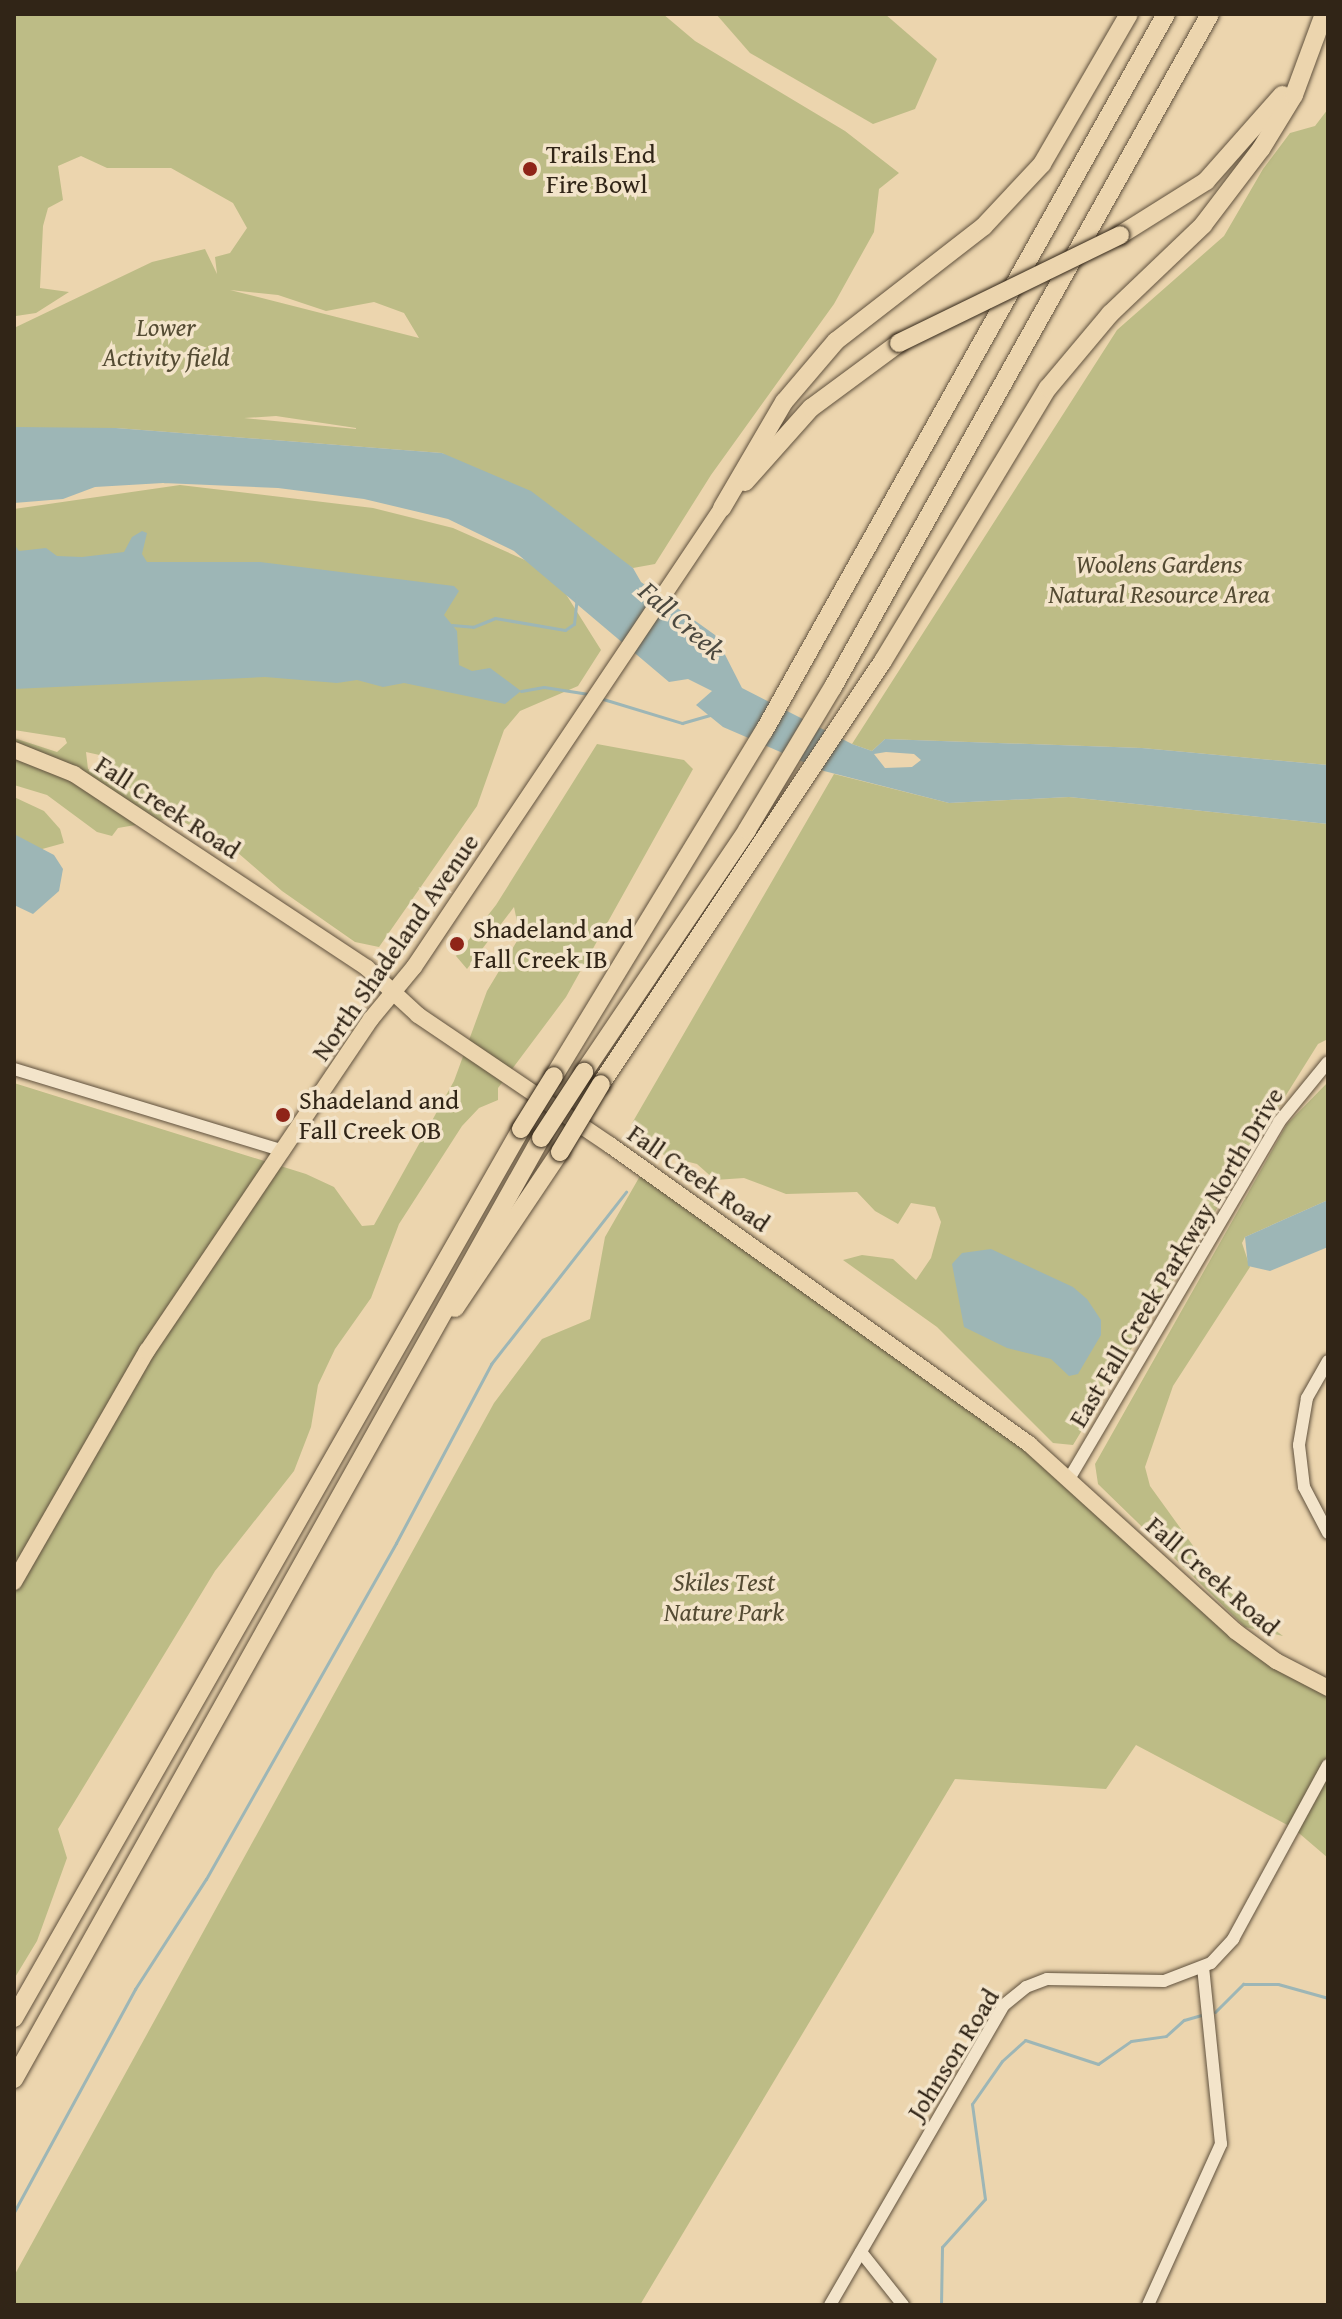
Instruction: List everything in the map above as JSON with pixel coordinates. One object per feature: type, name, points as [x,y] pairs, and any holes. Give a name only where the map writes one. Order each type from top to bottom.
[{"type":"highway","points":[[722,508],[794,389],[852,326],[966,240],[1042,164],[1129,14]]},
{"type":"highway","points":[[14,2018],[521,1129],[714,817],[819,635],[1166,14]]},
{"type":"highway","points":[[407,1376],[560,1152],[601,1084],[724,901],[833,687],[1210,14]]},
{"type":"highway","points":[[14,2079],[541,1138],[584,1072],[883,661],[1048,388],[1110,314],[1227,195],[1294,95],[1324,14]]},
{"type":"highway","points":[[722,508],[811,408],[899,343],[1120,235],[1173,205],[1221,166],[1260,124],[1309,56]]},
{"type":"main road","name":"North Shadeland Avenue","points":[[14,1582],[137,1366],[722,508]]},
{"type":"main road","name":"Fall Creek Road","points":[[14,750],[66,770],[104,793],[367,968],[418,1015],[928,1370],[1069,1479],[1235,1631],[1276,1661],[1328,1688]]},
{"type":"street","name":"East Fall Creek Parkway North Drive","points":[[1069,1479],[1279,1122],[1328,1062]]},
{"type":"street","points":[[14,1069],[284,1151]]},
{"type":"street","points":[[1328,1361],[1307,1398],[1299,1445],[1304,1487],[1328,1533]]},
{"type":"street","name":"Johnson Road","points":[[830,2305],[1012,1997],[1047,1979],[1164,1981],[1203,1968],[1233,1939],[1328,1765]]},
{"type":"street","points":[[1148,2305],[1222,2139],[1203,1968]]},
{"type":"street","points":[[861,2252],[903,2305]]},
{"type":"green space","name":"Lower Activity field","points":[[14,14],[663,14],[695,41],[845,131],[899,173],[879,189],[874,232],[834,304],[711,475],[655,564],[633,568],[442,453],[116,428],[14,429],[14,328],[152,262],[205,249],[217,274],[215,257],[230,253],[247,228],[233,203],[171,168],[107,168],[81,156],[58,166],[63,200],[48,208],[43,226],[40,288],[69,292],[36,313],[16,316]],"holes":[[[230,290],[278,295],[326,311],[374,302],[404,313],[419,338]],[[276,416],[356,428],[356,429],[244,418]]]},
{"type":"green space","points":[[716,14],[885,14],[937,59],[915,109],[873,124],[750,53]]},
{"type":"green space","name":"Woolens Gardens Natural Resource Area","points":[[1328,109],[1328,765],[1142,748],[885,739],[872,751],[852,744],[1117,330],[1224,236],[1263,169],[1290,133],[1315,126]]},
{"type":"green space","points":[[180,485],[373,508],[453,528],[552,572],[601,650],[578,686],[520,711],[504,730],[477,806],[379,947],[355,942],[282,891],[230,846],[176,818],[118,828],[112,836],[97,832],[47,795],[14,785],[14,738],[57,752],[67,743],[65,738],[14,730],[14,509]],"holes":[[[86,752],[104,756],[101,762],[143,799],[88,769]]]},
{"type":"green space","points":[[597,744],[684,760],[693,769],[566,997],[498,1088],[498,1100],[479,1108],[462,1126],[399,1224],[371,1298],[335,1349],[318,1385],[311,1427],[294,1471],[215,1571],[58,1829],[67,1858],[37,1941],[14,1979],[14,1083],[306,1174],[334,1187],[362,1226],[374,1225],[454,1081],[487,991],[520,936],[514,907],[467,969],[456,956],[496,905]]},
{"type":"green space","points":[[834,774],[949,803],[1069,797],[1328,824],[1328,1039],[1318,1044],[1073,1445],[1053,1443],[937,1327],[843,1260],[862,1255],[893,1259],[916,1280],[931,1258],[941,1222],[935,1207],[911,1203],[898,1224],[875,1211],[857,1192],[786,1194],[744,1178],[715,1180],[697,1164],[665,1156],[631,1125]]},
{"type":"green space","points":[[14,797],[44,811],[60,829],[64,843],[35,851],[14,846]]},
{"type":"green space","points":[[1328,1082],[1328,1200],[1245,1237],[1242,1243],[1250,1267],[1173,1386],[1145,1467],[1150,1486],[1207,1565],[1243,1606],[1283,1636],[1245,1627],[1098,1484],[1095,1464],[1287,1124]]},
{"type":"green space","name":"Skiles Test Nature Park","points":[[644,1169],[1069,1479],[1285,1666],[1328,1685],[1328,1858],[1293,1828],[1136,1745],[1106,1789],[955,1779],[640,2305],[14,2305],[14,2276],[494,1403],[542,1339],[590,1319],[605,1237]]},
{"type":"water","name":"Fall Creek","points":[[14,427],[116,428],[442,453],[531,491],[633,568],[641,582],[715,635],[742,688],[852,744],[872,751],[885,739],[1142,748],[1328,765],[1328,824],[1069,797],[949,803],[824,771],[723,727],[696,705],[712,691],[688,679],[669,682],[514,551],[448,519],[364,499],[278,488],[163,483],[95,487],[63,499],[14,503]],"holes":[[[874,754],[914,754],[921,760],[912,767],[885,768]]]},
{"type":"water","points":[[142,531],[147,533],[142,554],[147,562],[260,562],[454,586],[459,591],[444,615],[457,631],[459,665],[472,671],[490,668],[521,691],[505,704],[404,683],[383,687],[357,680],[337,683],[265,677],[14,689],[14,544],[19,551],[46,548],[57,556],[82,557],[124,552],[132,537]]},
{"type":"water","points":[[14,834],[54,855],[63,869],[59,891],[33,914],[14,905]]},
{"type":"water","points":[[1328,1200],[1328,1247],[1270,1271],[1248,1266],[1245,1237]]},
{"type":"water","points":[[991,1249],[1073,1287],[1087,1299],[1101,1320],[1101,1335],[1078,1374],[1069,1376],[1051,1359],[1007,1348],[964,1327],[952,1264],[962,1253]]},
{"type":"waterway","points":[[452,625],[473,627],[495,618],[565,630],[574,624],[577,597]]},
{"type":"waterway","points":[[521,691],[544,687],[588,694]]},
{"type":"waterway","points":[[603,699],[682,723],[710,715]]},
{"type":"waterway","points":[[14,2212],[135,1989],[206,1879],[396,1543],[491,1364],[626,1192]]},
{"type":"waterway","points":[[1215,2012],[1243,1984],[1278,1984],[1328,1998]]},
{"type":"waterway","points":[[941,2305],[942,2247],[985,2199],[972,2104],[1002,2061],[1025,2040],[1098,2064],[1131,2041],[1166,2036],[1184,2020],[1201,2015]]},
{"type":"place","name":"Trails End Fire Bowl","points":[[530,169]]},
{"type":"place","name":"Shadeland and Fall Creek IB","points":[[457,944]]},
{"type":"place","name":"Shadeland and Fall Creek OB","points":[[283,1115]]}]
